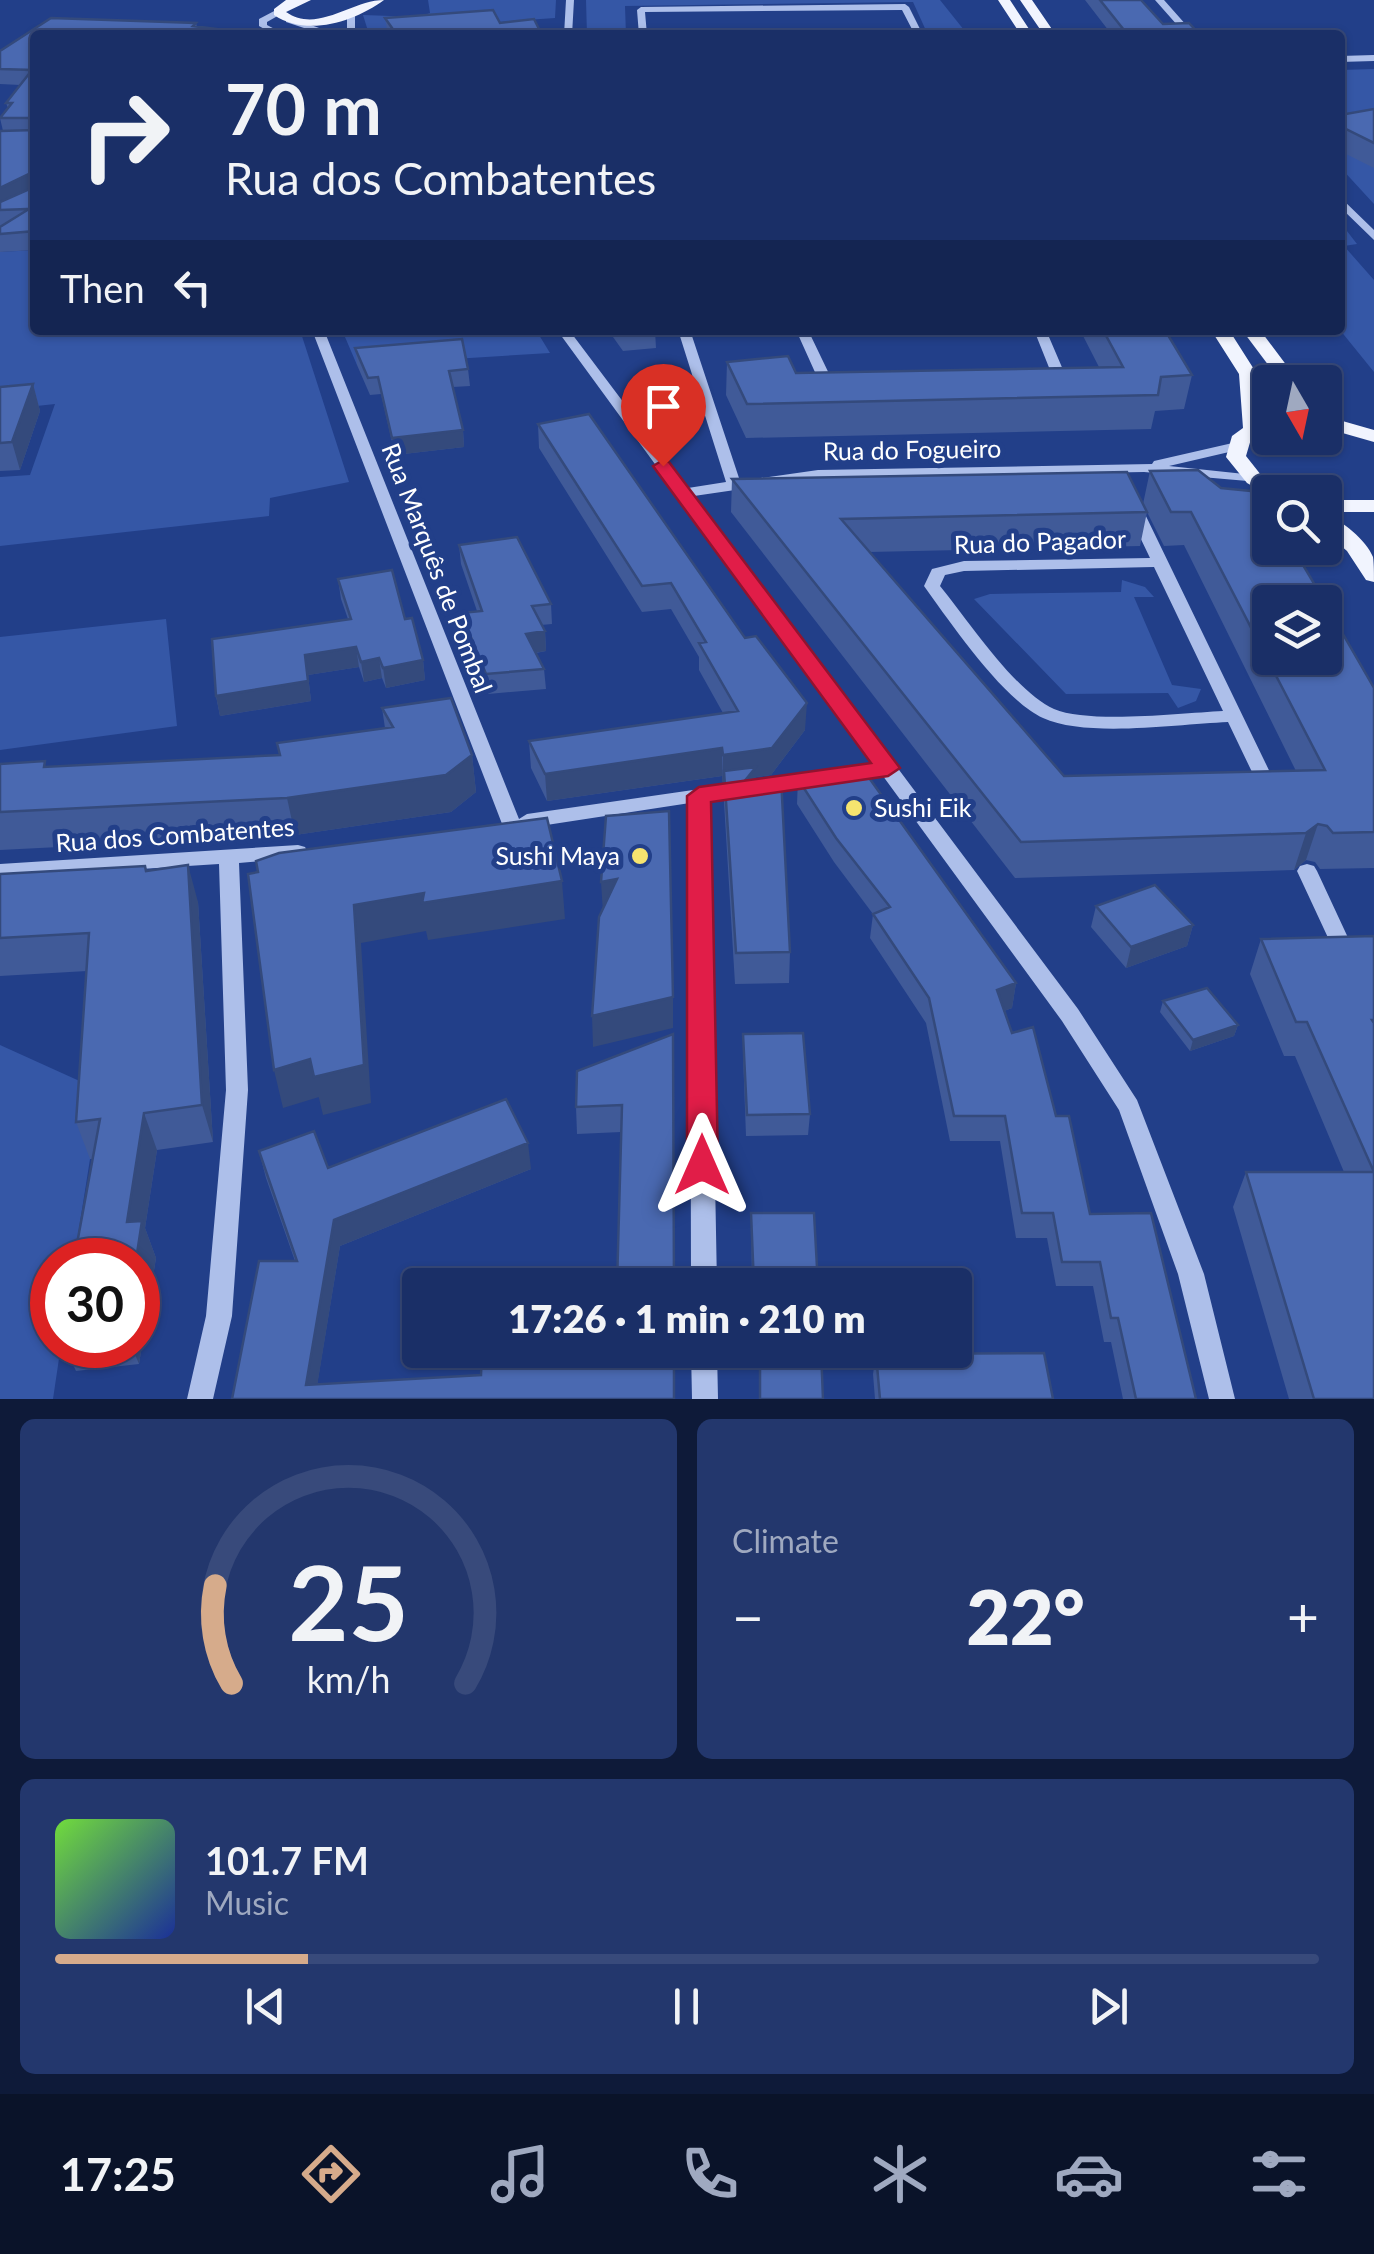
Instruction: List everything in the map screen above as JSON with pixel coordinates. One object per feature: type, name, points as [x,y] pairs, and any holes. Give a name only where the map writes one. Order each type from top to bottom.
[{"type":"main road","points":[[282,10],[305,0]]},
{"type":"main road","points":[[341,0],[355,6],[353,12]]},
{"type":"main road","points":[[282,10],[322,21],[378,0]]},
{"type":"main road","points":[[1004,0],[1024,30]]},
{"type":"main road","points":[[1026,0],[1047,30]]},
{"type":"main road","points":[[1223,335],[1248,374],[1252,389]]},
{"type":"main road","points":[[1254,335],[1277,365]]},
{"type":"main road","points":[[1342,426],[1374,436]]},
{"type":"main road","points":[[1252,434],[1236,446],[1236,456],[1252,476]]},
{"type":"main road","points":[[1342,506],[1374,506]]},
{"type":"main road","points":[[1342,536],[1374,575]]},
{"type":"street","points":[[568,30],[570,0]]},
{"type":"street","points":[[1159,0],[1186,30]]},
{"type":"street","points":[[643,30],[642,10],[905,6],[917,30]]},
{"type":"street","points":[[271,30],[262,21],[282,10],[324,30]]},
{"type":"street","points":[[351,30],[353,12]]},
{"type":"street","points":[[1345,59],[1374,58]]},
{"type":"street","points":[[1345,205],[1374,237]]},
{"type":"street","name":"Rua Marquês de Pombal","points":[[320,335],[502,825],[699,796]]},
{"type":"street","points":[[567,335],[879,770],[1070,1015],[1129,1107],[1192,1274],[1222,1399]]},
{"type":"street","points":[[687,335],[734,483]]},
{"type":"street","points":[[804,335],[828,386],[848,386]]},
{"type":"street","points":[[1040,379],[1060,379],[1042,335]]},
{"type":"street","name":"Rua do Fogueiro","points":[[1144,468],[1236,446]]},
{"type":"street","name":"Rua do Fogueiro","points":[[683,493],[818,474],[1144,468],[1252,479]]},
{"type":"street","points":[[1114,469],[1272,797]]},
{"type":"street","name":"Rua do Pagador","points":[[1161,562],[964,566],[938,572],[932,586],[1025,698],[1049,714],[1080,720],[1235,716]]},
{"type":"street","points":[[704,1268],[699,796],[834,776]]},
{"type":"street","name":"Rua dos Combatentes","points":[[0,871],[324,849]]},
{"type":"street","points":[[200,1399],[219,1316],[237,1090],[229,858]]},
{"type":"street","points":[[1307,871],[1349,960]]},
{"type":"street","points":[[704,1368],[704,1399]]},
{"type":"shaded area","points":[[428,0],[556,0],[555,18],[368,30],[363,15],[419,17],[430,13]]},
{"type":"shaded area","points":[[586,0],[940,0],[964,30],[926,30],[913,2],[625,6],[626,30],[587,30]]},
{"type":"shaded area","points":[[1374,69],[1374,204],[1345,172],[1345,70]]},
{"type":"shaded area","points":[[1345,228],[1357,244],[1345,246]]},
{"type":"shaded area","points":[[1345,247],[1374,280],[1374,372],[1344,335]]},
{"type":"shaded area","points":[[30,250],[30,335],[302,335],[349,482],[270,498],[269,516],[0,546],[0,477],[30,475],[55,404],[0,410],[0,252]]},
{"type":"shaded area","points":[[344,335],[539,335],[550,353],[357,365]]},
{"type":"shaded area","points":[[1122,580],[1145,587],[1154,597],[1134,597],[1172,685],[1201,689],[1196,701],[1178,708],[1168,693],[1066,694],[974,599],[990,594],[1121,592]]},
{"type":"shaded area","points":[[166,619],[177,726],[0,750],[0,637]]},
{"type":"shaded area","points":[[0,1045],[95,1088],[90,1159],[77,1238],[30,1238],[30,1368],[58,1368],[53,1399],[0,1399]]},
{"type":"building","points":[[1100,0],[1141,0],[1163,24],[1189,23],[1195,30],[1124,30]]},
{"type":"building","points":[[493,10],[500,23],[534,19],[540,30],[393,30],[385,18]]},
{"type":"building","points":[[51,18],[196,23],[193,26],[224,30],[32,30]]},
{"type":"building","points":[[30,32],[30,70],[0,69],[0,51]]},
{"type":"building","points":[[30,73],[30,118],[0,118],[12,103],[6,103]]},
{"type":"building","points":[[1374,109],[1374,143],[1345,128],[1345,114]]},
{"type":"building","points":[[30,130],[30,173],[0,188],[0,131]]},
{"type":"building","points":[[30,189],[30,231],[0,234],[0,227],[29,209],[0,210],[0,202]]},
{"type":"building","points":[[1106,335],[1168,335],[1192,375],[1161,377],[1158,395],[747,404],[727,362],[788,356],[796,373],[1123,367]]},
{"type":"building","points":[[462,339],[468,369],[449,371],[463,430],[392,438],[378,377],[368,378],[355,348]]},
{"type":"building","points":[[33,384],[12,442],[0,443],[0,387]]},
{"type":"building","points":[[589,414],[745,638],[756,636],[807,703],[772,748],[723,755],[722,748],[545,774],[529,741],[738,711],[699,643],[706,642],[671,583],[642,586],[538,424]]},
{"type":"building","points":[[1198,470],[1221,488],[1252,491],[1252,565],[1303,565],[1315,585],[1252,585],[1252,629],[1191,512],[1171,512],[1150,471]]},
{"type":"building","points":[[1127,472],[1147,512],[841,519],[1064,776],[1325,770],[1276,675],[1342,675],[1342,632],[1374,688],[1374,832],[1333,833],[1318,824],[1306,833],[1021,842],[732,479]]},
{"type":"building","points":[[517,537],[551,604],[532,606],[545,631],[526,634],[544,669],[486,674],[461,613],[482,611],[459,545]]},
{"type":"building","points":[[392,570],[405,619],[412,618],[423,660],[383,668],[379,658],[361,662],[356,647],[305,655],[308,681],[216,696],[212,639],[351,619],[338,579]]},
{"type":"building","points":[[451,698],[472,755],[446,775],[287,798],[0,812],[0,764],[45,761],[44,767],[280,755],[277,743],[393,727],[382,708]]},
{"type":"building","points":[[756,767],[743,783],[781,777],[790,952],[736,953],[724,771]]},
{"type":"building","points":[[862,768],[1016,983],[997,990],[1012,1033],[1033,1027],[1056,1116],[1069,1116],[1090,1214],[1151,1213],[1196,1399],[1136,1399],[1118,1318],[1111,1318],[1100,1262],[1062,1262],[1053,1213],[1022,1213],[1005,1116],[954,1116],[929,998],[873,914],[890,907],[836,838],[798,779]]},
{"type":"building","points":[[669,811],[673,997],[592,1016],[599,917],[617,879],[601,882],[606,816]]},
{"type":"building","points":[[547,818],[562,881],[422,903],[424,893],[354,905],[364,1065],[314,1077],[310,1059],[274,1070],[248,874],[258,872],[256,861],[279,853]]},
{"type":"building","points":[[188,865],[202,1105],[144,1113],[127,1222],[142,1221],[139,1238],[78,1238],[100,1119],[76,1122],[89,933],[0,938],[0,874],[145,866],[146,871]]},
{"type":"building","points":[[1155,885],[1193,925],[1131,947],[1096,906]]},
{"type":"building","points":[[1374,936],[1374,1172],[1307,1022],[1296,1022],[1261,939]]},
{"type":"building","points":[[1207,988],[1238,1025],[1193,1040],[1163,1001]]},
{"type":"building","points":[[803,1033],[810,1114],[747,1115],[743,1034]]},
{"type":"building","points":[[673,1034],[674,1268],[617,1268],[622,1105],[576,1107],[577,1071]]},
{"type":"building","points":[[506,1099],[528,1143],[334,1220],[306,1385],[481,1375],[481,1368],[674,1368],[674,1399],[232,1399],[259,1261],[297,1261],[259,1151],[314,1131],[328,1168]]},
{"type":"building","points":[[1246,1172],[1374,1172],[1374,1399],[1314,1399]]},
{"type":"building","points":[[751,1213],[814,1213],[817,1268],[753,1268]]},
{"type":"building","points":[[972,1353],[1044,1353],[1053,1399],[880,1399],[877,1368],[972,1368]]},
{"type":"building","points":[[760,1368],[822,1368],[823,1399],[760,1399]]},
{"type":"place","name":"Sushi Eik","points":[[854,808]]},
{"type":"place","name":"Sushi Maya","points":[[640,856]]},
{"type":"route","points":[[663,466],[888,768],[699,796],[702,1165]]}]
